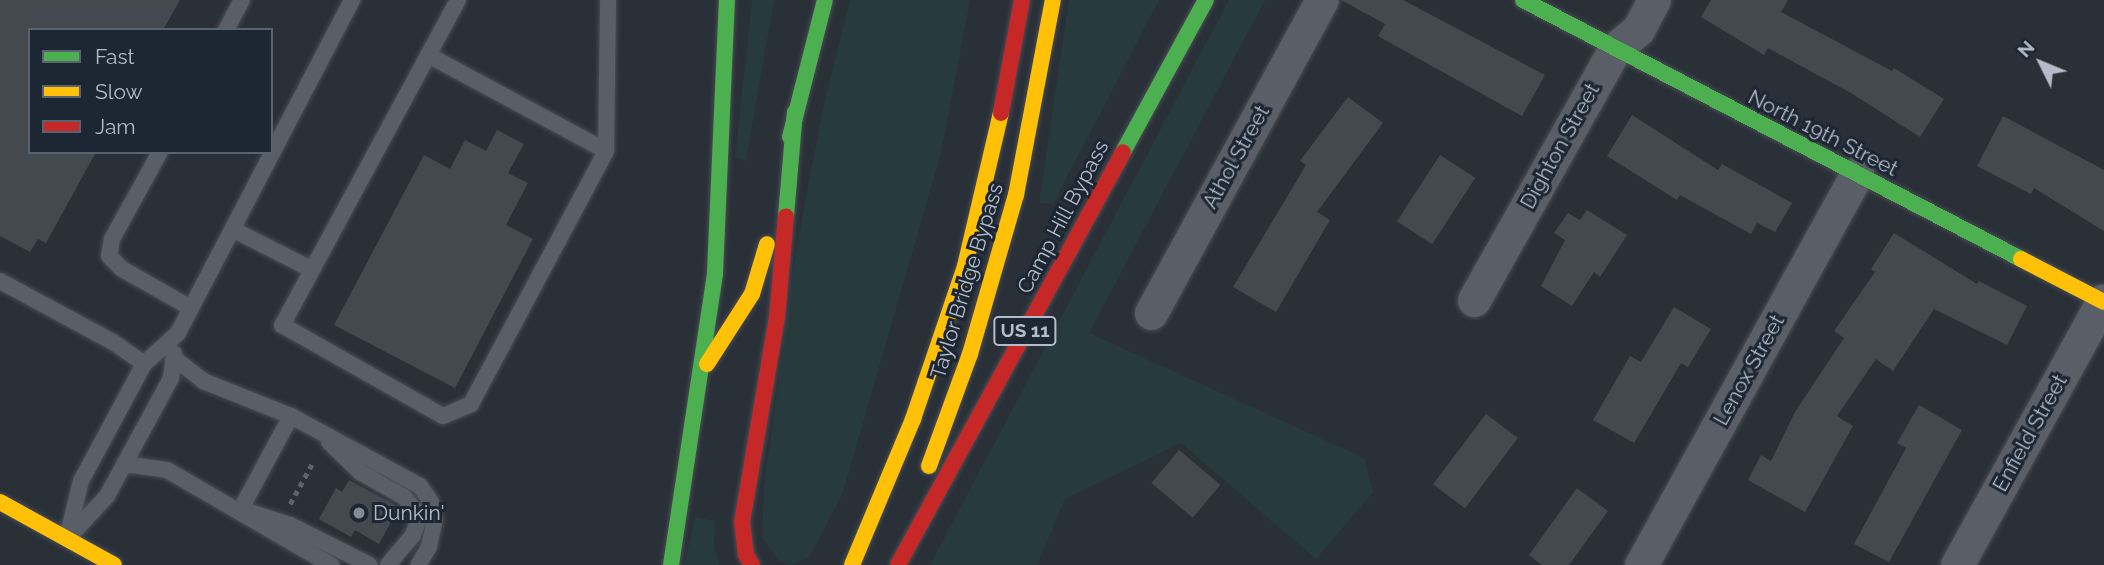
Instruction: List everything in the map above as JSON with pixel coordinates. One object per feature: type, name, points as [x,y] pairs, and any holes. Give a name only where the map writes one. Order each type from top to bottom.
[{"type":"main road","points":[[671,565],[704,369],[722,171],[727,0]]},
{"type":"main road","points":[[704,369],[760,275],[795,112],[825,0]]},
{"type":"main road","points":[[852,565],[913,419],[965,266],[1003,107],[1022,0]]},
{"type":"main road","name":"Taylor Bridge Bypass","points":[[888,565],[943,430],[995,275],[1035,113],[1053,0]]},
{"type":"main road","name":"Camp Hill Bypass","points":[[898,565],[1206,0]]},
{"type":"main road","name":"North 19th Street","points":[[1523,0],[2103,301]]},
{"type":"main road","points":[[752,565],[746,555],[743,522],[777,318],[795,112]]},
{"type":"main road","points":[[0,502],[114,565]]},
{"type":"street","name":"Athol Street","points":[[1151,313],[1322,0]]},
{"type":"street","name":"Dighton Street","points":[[1474,300],[1615,49],[1639,30],[1654,0]]},
{"type":"street","name":"Lenox Street","points":[[1641,565],[1857,174]]},
{"type":"street","name":"Enfield Street","points":[[1957,565],[2103,301]]},
{"type":"lane","points":[[227,28],[242,0]]},
{"type":"lane","points":[[67,539],[107,496],[171,378],[178,333],[352,0]]},
{"type":"lane","points":[[458,0],[282,325],[443,416],[471,404],[606,151],[608,0]]},
{"type":"lane","points":[[428,55],[606,151]]},
{"type":"lane","points":[[159,154],[112,239],[109,256],[122,269],[191,308]]},
{"type":"lane","points":[[234,230],[312,270]]},
{"type":"lane","points":[[0,281],[144,364]]},
{"type":"lane","points":[[67,539],[81,481],[144,364],[178,333]]},
{"type":"lane","points":[[174,358],[203,381],[291,416],[404,475],[432,502],[435,520],[429,547],[418,565]]},
{"type":"lane","points":[[241,509],[291,416]]},
{"type":"lane","points":[[317,429],[360,472],[404,497],[414,509],[418,521],[413,535],[388,565]]},
{"type":"lane","points":[[124,464],[167,470],[241,509],[290,525],[370,565]]},
{"type":"lane","points":[[241,509],[262,528],[331,565]]},
{"type":"green space","points":[[752,0],[774,0],[746,161],[735,157]]},
{"type":"green space","points":[[850,0],[970,0],[941,153],[843,492],[810,556],[791,565],[779,561],[762,538],[764,485],[797,245],[823,108]]},
{"type":"green space","points":[[1069,0],[1159,0],[1053,204],[1039,203]]},
{"type":"green space","points":[[1229,0],[1265,0],[1089,333],[1364,458],[1373,492],[1316,559],[1181,443],[1065,499],[1037,565],[930,565]]},
{"type":"green space","points":[[695,517],[715,521],[714,548],[720,565],[684,565]]},
{"type":"building","points":[[0,0],[180,0],[164,28],[28,28],[28,154],[95,154],[46,243],[38,239],[30,252],[0,236]]},
{"type":"building","points":[[1341,0],[1403,0],[1545,75],[1522,116],[1378,36],[1385,24]]},
{"type":"building","points":[[1711,0],[1788,0],[1781,12],[1892,71],[1894,68],[1944,99],[1920,137],[1851,93],[1768,48],[1764,55],[1701,17]]},
{"type":"building","points":[[1348,97],[1383,123],[1317,212],[1330,220],[1276,312],[1233,287],[1306,165],[1300,161]]},
{"type":"building","points":[[1632,115],[1718,170],[1722,164],[1792,203],[1775,232],[1757,223],[1751,234],[1680,195],[1677,200],[1607,156]]},
{"type":"building","points":[[2003,116],[2104,170],[2104,231],[2034,188],[2031,194],[1977,166]]},
{"type":"building","points":[[497,130],[524,144],[508,173],[528,183],[506,225],[533,239],[455,388],[334,325],[424,155],[450,169],[465,140],[486,151]]},
{"type":"building","points":[[1440,155],[1475,178],[1432,244],[1397,221]]},
{"type":"building","points":[[1587,210],[1627,235],[1600,277],[1594,272],[1572,306],[1541,286],[1565,240],[1554,233],[1568,213],[1580,220]]},
{"type":"building","points":[[1894,233],[1977,284],[1979,281],[2027,306],[2007,345],[1934,309],[1893,371],[1876,359],[1837,416],[1853,426],[1805,512],[1748,480],[1761,455],[1771,461],[1795,412],[1844,338],[1834,331],[1875,272],[1871,269]]},
{"type":"building","points":[[1674,307],[1711,329],[1688,367],[1681,363],[1634,443],[1593,420],[1630,356],[1641,362]]},
{"type":"building","points":[[1919,405],[1962,430],[1889,562],[1854,544],[1906,448],[1897,443]]},
{"type":"building","points":[[1486,414],[1518,438],[1465,508],[1433,484]]},
{"type":"building","points":[[1179,450],[1220,485],[1193,518],[1151,483]]},
{"type":"building","name":"Dunkin'","points":[[349,480],[399,507],[379,544],[355,530],[351,537],[319,519],[336,488],[342,492]]},
{"type":"building","points":[[1577,488],[1608,511],[1569,565],[1542,565],[1529,555]]},
{"type":"traffic: fast","points":[[671,565],[715,273],[727,0]]},
{"type":"traffic: fast","points":[[790,137],[825,0]]},
{"type":"traffic: fast","points":[[1123,152],[1206,0]]},
{"type":"traffic: fast","points":[[1523,0],[2021,259]]},
{"type":"traffic: fast","points":[[786,216],[795,112]]},
{"type":"traffic: slow","points":[[929,466],[970,354],[1016,195],[1053,0]]},
{"type":"traffic: slow","points":[[852,565],[913,419],[965,266],[1001,113]]},
{"type":"traffic: slow","points":[[707,364],[752,294],[767,244]]},
{"type":"traffic: slow","points":[[2021,259],[2104,302]]},
{"type":"traffic: slow","points":[[0,502],[114,565]]},
{"type":"traffic: jam","points":[[1001,113],[1022,0]]},
{"type":"traffic: jam","points":[[898,565],[1123,152]]},
{"type":"traffic: jam","points":[[752,565],[746,555],[742,522],[777,318],[786,216]]},
{"type":"place","name":"Dunkin'","points":[[359,513]]}]
